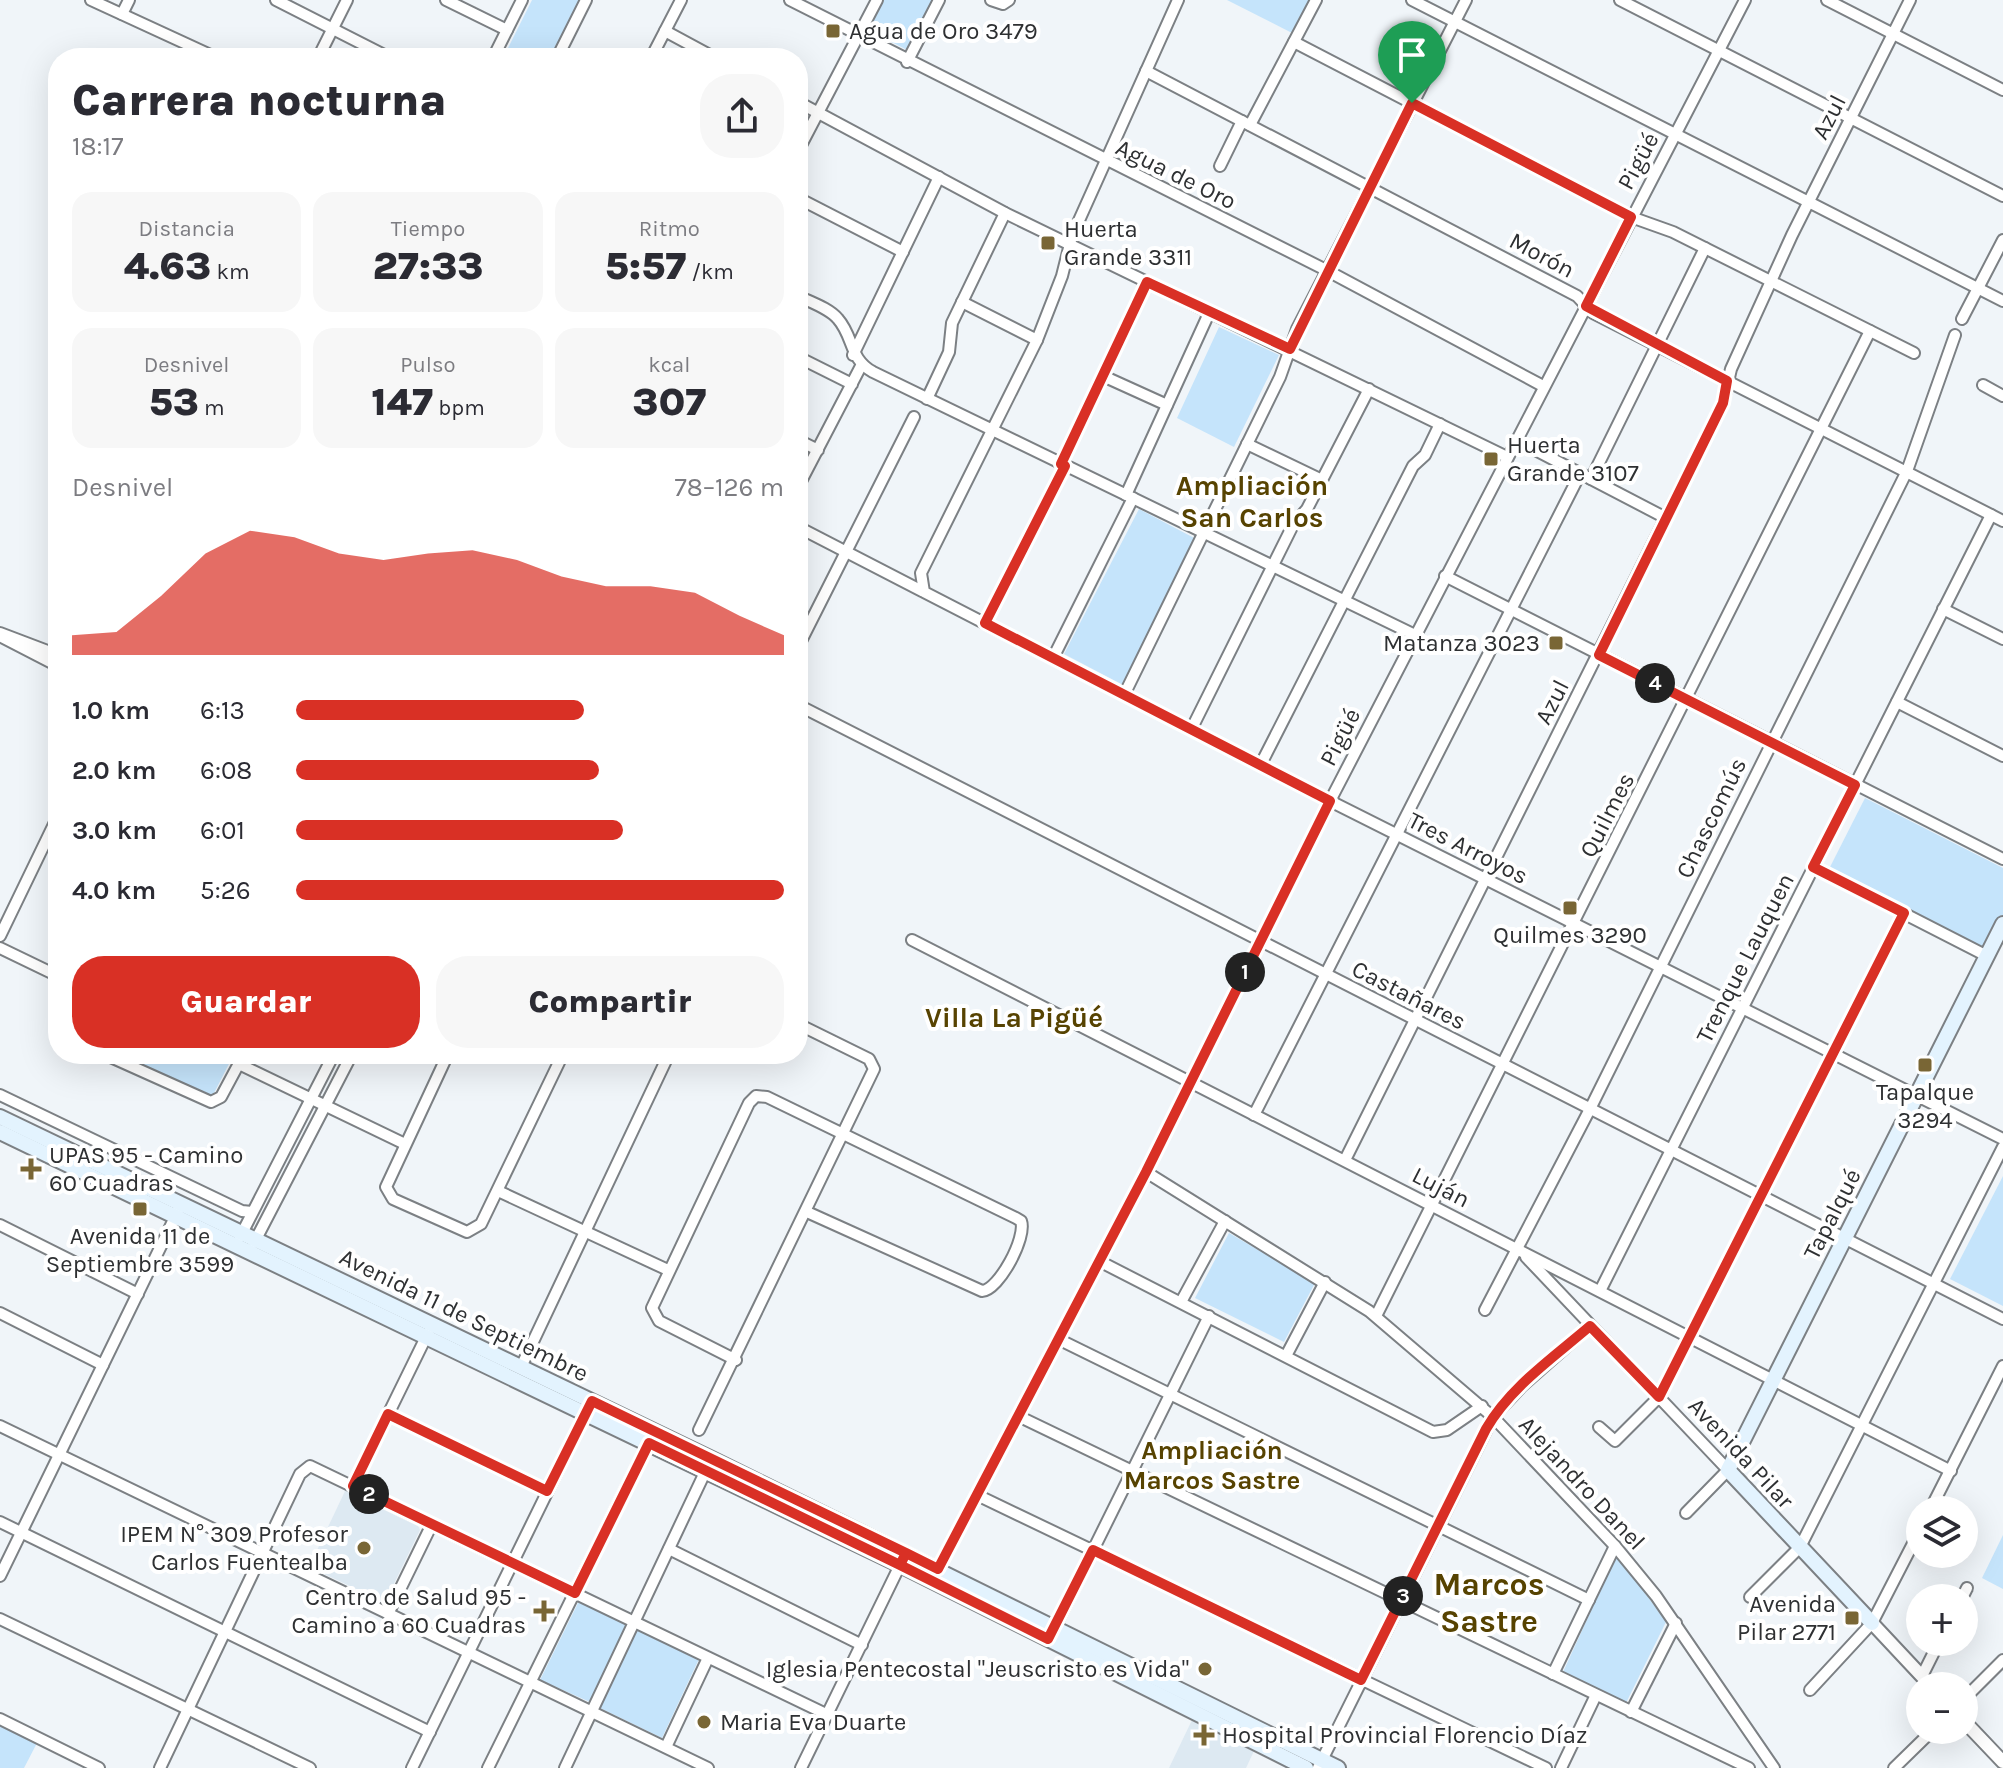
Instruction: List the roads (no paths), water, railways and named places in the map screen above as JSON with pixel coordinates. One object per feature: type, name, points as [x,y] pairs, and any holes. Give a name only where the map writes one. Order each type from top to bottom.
[{"type":"main road","name":"Tapalqué","points":[[1728,1470],[2003,924]]},
{"type":"main road","name":"Avenida 11 de Septiembre","points":[[0,1117],[178,1211]]},
{"type":"main road","name":"Avenida 11 de Septiembre","points":[[0,1132],[246,1243],[935,1574],[1306,1768]]},
{"type":"main road","name":"Avenida 11 de Septiembre","points":[[429,1330],[521,1367],[589,1407]]},
{"type":"main road","name":"Avenida Pilar","points":[[1728,1470],[1872,1623]]},
{"type":"main road","name":"Avenida 11 de Septiembre","points":[[1051,1634],[1320,1764],[1338,1768]]},
{"type":"street","points":[[91,0],[195,48]]},
{"type":"street","points":[[122,14],[129,0]]},
{"type":"street","points":[[276,0],[370,48]]},
{"type":"street","points":[[323,48],[347,0]]},
{"type":"street","points":[[446,0],[507,30]]},
{"type":"street","points":[[498,48],[522,0]]},
{"type":"street","points":[[562,48],[586,0]]},
{"type":"street","points":[[656,48],[681,0]]},
{"type":"street","name":"Agua de Oro","points":[[790,0],[907,62],[1326,270],[1543,386]]},
{"type":"street","points":[[808,132],[877,0]]},
{"type":"street","points":[[907,62],[939,0]]},
{"type":"street","points":[[991,0],[1006,2]]},
{"type":"street","points":[[922,588],[921,573],[1037,340],[1062,276],[1070,244],[1178,0]]},
{"type":"street","points":[[1220,166],[1316,0]]},
{"type":"street","points":[[1412,0],[2003,301]]},
{"type":"street","points":[[1125,693],[1247,444],[1326,270],[1466,0]]},
{"type":"street","points":[[1620,0],[2003,196]]},
{"type":"street","name":"Pigüé","points":[[935,1574],[1146,1172],[1330,801],[1745,0]]},
{"type":"street","points":[[1827,0],[2003,90]]},
{"type":"street","name":"Azul","points":[[1345,1160],[1723,403],[1727,381],[1808,202],[1910,0]]},
{"type":"street","points":[[665,31],[696,48]]},
{"type":"street","points":[[1294,42],[1631,217],[1705,248],[1914,353]]},
{"type":"street","name":"Morón","points":[[1146,71],[1577,296],[1586,306],[1656,344],[2003,521]]},
{"type":"street","points":[[808,108],[1005,213],[1507,457]]},
{"type":"street","points":[[853,355],[939,177]]},
{"type":"street","points":[[808,203],[903,252]]},
{"type":"street","points":[[927,399],[949,352],[952,323],[1005,213]]},
{"type":"street","points":[[1962,319],[2003,240]]},
{"type":"street","points":[[1591,479],[1705,248]]},
{"type":"street","points":[[985,623],[1063,465],[1147,282]]},
{"type":"street","points":[[808,302],[841,321],[853,355],[861,366],[1415,635]]},
{"type":"street","points":[[962,302],[1037,340]]},
{"type":"street","points":[[1053,658],[1129,496],[1210,311]]},
{"type":"street","name":"Quilmes","points":[[1376,1316],[1870,331]]},
{"type":"street","name":"Chascomús","points":[[1485,1310],[1520,1249],[1907,471],[1955,335]]},
{"type":"street","points":[[808,362],[852,384]]},
{"type":"street","points":[[808,468],[861,366]]},
{"type":"street","points":[[1103,376],[1167,405]]},
{"type":"street","points":[[1983,385],[2003,396]]},
{"type":"street","points":[[1192,728],[1293,525],[1307,509],[1369,389]]},
{"type":"street","points":[[808,627],[914,417]]},
{"type":"street","points":[[1261,764],[1413,466],[1425,455],[1440,424]]},
{"type":"street","points":[[1516,440],[1664,517]]},
{"type":"street","points":[[1247,444],[1322,480]]},
{"type":"street","points":[[808,445],[818,450]]},
{"type":"street","points":[[1254,1115],[1580,474]]},
{"type":"street","name":"Trenque Lauquen","points":[[1600,1291],[1991,515]]},
{"type":"street","name":"Tres Arroyos","points":[[808,532],[922,588],[1330,801],[2003,1139]]},
{"type":"street","points":[[1445,576],[2003,859]]},
{"type":"street","points":[[1943,609],[2003,639]]},
{"type":"street","points":[[0,634],[48,651]]},
{"type":"street","points":[[0,634],[48,660]]},
{"type":"street","points":[[1897,702],[2003,756]]},
{"type":"street","name":"Castañares","points":[[808,710],[2003,1319]]},
{"type":"street","points":[[0,936],[48,837]]},
{"type":"street","points":[[1813,867],[1987,956]]},
{"type":"street","points":[[1599,1427],[1615,1441],[1659,1397],[1904,913]]},
{"type":"street","name":"Luján","points":[[912,940],[1951,1471]]},
{"type":"street","points":[[0,948],[48,971]]},
{"type":"street","points":[[699,1430],[736,1360],[872,1075],[873,1063],[808,1029]]},
{"type":"street","points":[[126,1064],[211,1102],[221,1097],[238,1064]]},
{"type":"street","points":[[250,1064],[312,1099],[405,1144]]},
{"type":"street","points":[[246,1243],[252,1212],[329,1064]]},
{"type":"street","points":[[246,1243],[347,1064]]},
{"type":"street","points":[[443,1064],[387,1181],[393,1199],[467,1232],[481,1224],[558,1064]]},
{"type":"street","points":[[521,1367],[664,1064]]},
{"type":"street","points":[[0,1095],[242,1211],[252,1212]]},
{"type":"street","points":[[736,1360],[654,1318],[652,1308],[756,1096],[767,1097],[1016,1218],[1021,1221],[1023,1233],[997,1285],[982,1291],[807,1212]]},
{"type":"street","points":[[1750,1597],[1800,1547],[2003,1147]]},
{"type":"street","name":"Alejandro Danel","points":[[1146,1172],[1376,1316],[1482,1406],[1615,1546],[1676,1623],[1774,1768]]},
{"type":"street","points":[[498,1191],[668,1270]]},
{"type":"street","points":[[0,1576],[178,1211]]},
{"type":"street","points":[[1181,1302],[1225,1221]]},
{"type":"street","points":[[0,1225],[138,1294]]},
{"type":"street","name":"Avenida Pilar","points":[[1520,1249],[1728,1470]]},
{"type":"street","points":[[1099,1261],[1287,1354],[1433,1432],[1447,1430],[1482,1406]]},
{"type":"street","points":[[1287,1354],[1325,1282]]},
{"type":"street","points":[[0,1313],[103,1365]]},
{"type":"street","points":[[1051,1634],[1209,1316]]},
{"type":"street","points":[[1320,1764],[1493,1417],[1522,1386],[1590,1326]]},
{"type":"street","points":[[353,1486],[429,1330]]},
{"type":"street","points":[[1058,1339],[1589,1600]]},
{"type":"street","points":[[1938,1496],[2003,1366]]},
{"type":"street","points":[[412,1768],[589,1407]]},
{"type":"street","points":[[388,1414],[547,1491]]},
{"type":"street","points":[[1018,1416],[1749,1768]]},
{"type":"street","points":[[0,1426],[708,1768]]},
{"type":"street","points":[[488,1768],[652,1437]]},
{"type":"street","points":[[565,1768],[709,1465]]},
{"type":"street","points":[[160,1768],[304,1468],[316,1468],[828,1715]]},
{"type":"street","name":"Tapalqué","points":[[1686,1513],[1728,1470]]},
{"type":"street","points":[[977,1495],[1546,1768]]},
{"type":"street","points":[[0,1522],[430,1732]]},
{"type":"street","points":[[388,1614],[432,1524]]},
{"type":"street","points":[[1553,1674],[1615,1546]]},
{"type":"street","points":[[669,1549],[862,1645]]},
{"type":"street","points":[[1810,1690],[1872,1623],[1906,1557]]},
{"type":"street","points":[[801,1768],[903,1559]]},
{"type":"street","points":[[0,1619],[309,1768]]},
{"type":"street","points":[[1631,1712],[1676,1623]]},
{"type":"street","name":"Avenida Pilar","points":[[1872,1623],[1918,1672]]},
{"type":"street","points":[[666,1747],[708,1658]]},
{"type":"street","points":[[1978,1685],[2003,1660]]},
{"type":"street","points":[[1561,1768],[1596,1695]]},
{"type":"street","points":[[0,1719],[99,1768]]},
{"type":"street","points":[[1978,1736],[2003,1762]]},
{"type":"street","points":[[1894,1768],[1919,1744]]},
{"type":"place","name":"Agua de Oro 3479","points":[[833,31]]},
{"type":"place","name":"Huerta Grande 3311","points":[[1048,243]]},
{"type":"place","name":"Huerta Grande 3107","points":[[1491,459]]},
{"type":"place","name":"Matanza 3023","points":[[1556,643]]},
{"type":"place","name":"Quilmes 3290","points":[[1570,908]]},
{"type":"place","name":"Tapalque 3294","points":[[1925,1065]]},
{"type":"place","name":"UPAS 95 - Camino 60 Cuadras","points":[[31,1169]]},
{"type":"place","name":"Avenida 11 de Septiembre 3599","points":[[140,1209]]},
{"type":"place","name":"IPEM N° 309 Profesor Carlos Fuentealba","points":[[364,1548]]},
{"type":"place","name":"Centro de Salud 95 - Camino a 60 Cuadras","points":[[544,1611]]},
{"type":"place","name":"Avenida Pilar 2771","points":[[1852,1618]]},
{"type":"place","name":"Iglesia Pentecostal \"Jeuscristo es Vida\"","points":[[1205,1669]]},
{"type":"place","name":"Maria Eva Duarte","points":[[704,1722]]},
{"type":"place","name":"Hospital Provincial Florencio Díaz","points":[[1204,1735]]},
{"type":"district","name":"Ampliación San Carlos","points":[[1252,501]]},
{"type":"district","name":"Villa La Pigüé","points":[[1014,1017]]},
{"type":"district","name":"Ampliación Marcos Sastre","points":[[1212,1465]]},
{"type":"district","name":"Marcos Sastre","points":[[1489,1602]]}]
